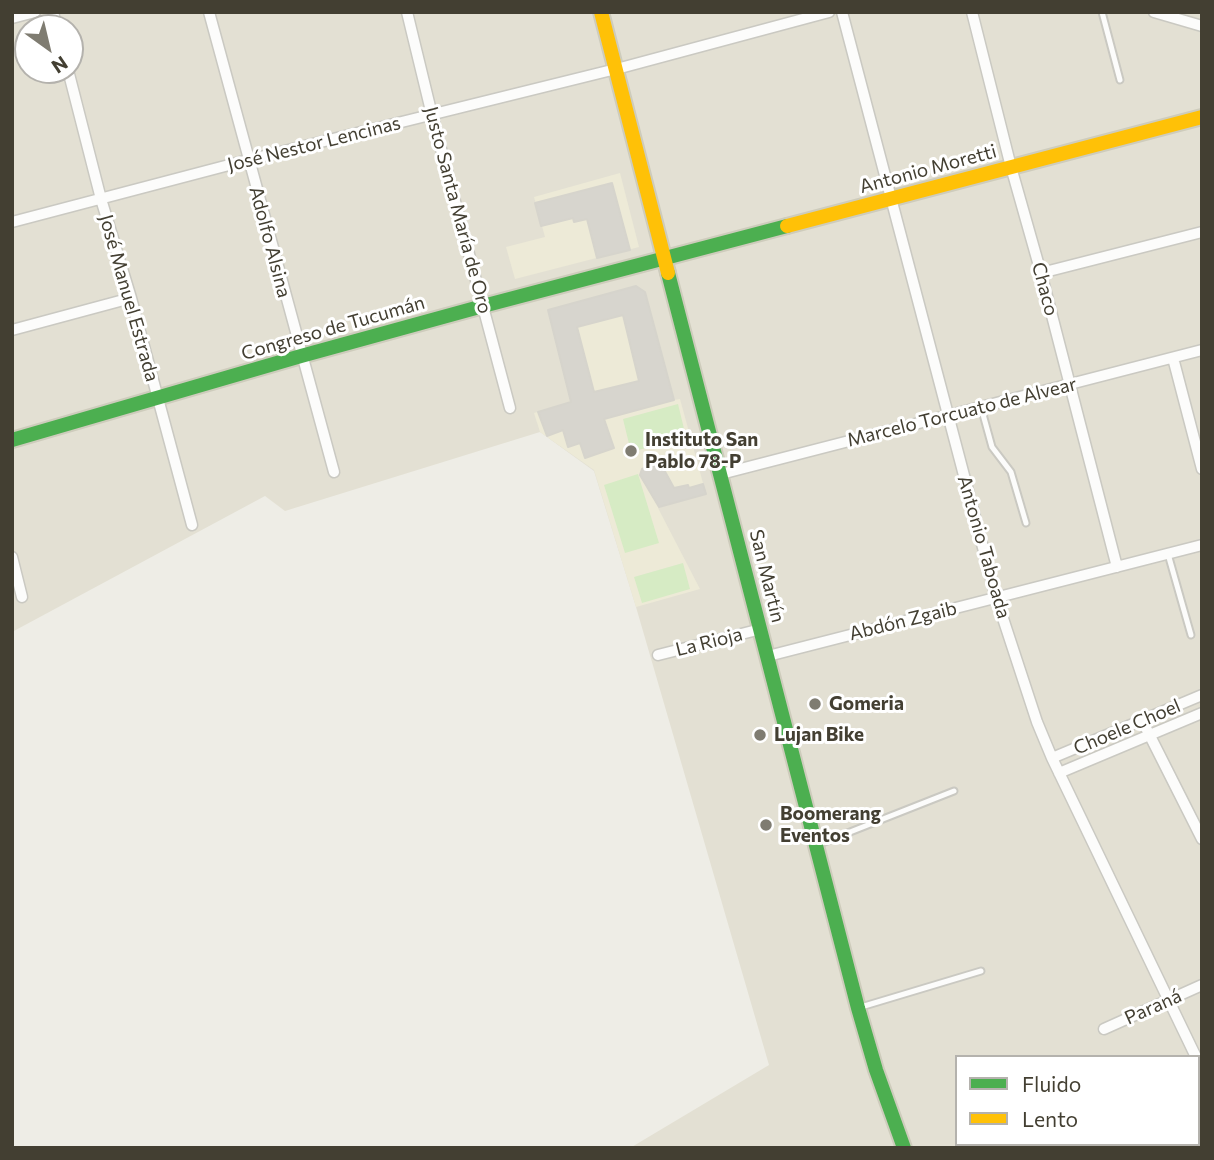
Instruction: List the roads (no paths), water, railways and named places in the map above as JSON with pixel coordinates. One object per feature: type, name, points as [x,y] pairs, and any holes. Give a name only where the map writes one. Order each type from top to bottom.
[{"type":"street","points":[[12,18],[35,12]]},
{"type":"street","name":"Adolfo Alsina","points":[[209,12],[334,472]]},
{"type":"street","name":"Justo Santa María de Oro","points":[[407,12],[510,408]]},
{"type":"street","name":"San Martín","points":[[601,12],[858,1008],[876,1070],[904,1148]]},
{"type":"street","name":"José Nestor Lencinas","points":[[12,222],[829,12]]},
{"type":"street","name":"Antonio Taboada","points":[[842,12],[996,597],[1037,722],[1195,1055]]},
{"type":"street","name":"Chaco","points":[[972,12],[1117,567]]},
{"type":"street","points":[[1154,12],[1202,26]]},
{"type":"street","name":"José Manuel Estrada","points":[[72,84],[192,525]]},
{"type":"street","name":"Antonio Moretti","points":[[665,258],[1202,117]]},
{"type":"street","points":[[1041,273],[1202,232]]},
{"type":"street","name":"Congreso de Tucumán","points":[[12,440],[301,356],[665,258]]},
{"type":"street","points":[[12,330],[131,298]]},
{"type":"street","name":"Marcelo Torcuato de Alvear","points":[[721,474],[1202,350]]},
{"type":"street","points":[[1173,358],[1202,469]]},
{"type":"street","name":"Abdón Zgaib","points":[[768,656],[1202,545]]},
{"type":"street","points":[[12,557],[22,597]]},
{"type":"street","name":"La Rioja","points":[[658,655],[761,629]]},
{"type":"street","name":"Choele Choel","points":[[1052,758],[1202,695]]},
{"type":"street","name":"Choele Choel","points":[[1059,773],[1202,713]]},
{"type":"street","points":[[1142,720],[1202,839]]},
{"type":"street","name":"Paraná","points":[[1104,1029],[1202,985]]},
{"type":"lane","points":[[1102,12],[1120,80]]},
{"type":"lane","points":[[981,407],[992,447],[1011,472],[1026,523]]},
{"type":"lane","points":[[1168,554],[1191,635]]},
{"type":"lane","points":[[817,845],[954,791]]},
{"type":"lane","points":[[858,1008],[981,971]]},
{"type":"place","name":"Instituto San Pablo 78-P","points":[[631,451]]},
{"type":"place","name":"Gomeria","points":[[815,704]]},
{"type":"place","name":"Lujan Bike","points":[[760,735]]},
{"type":"place","name":"Boomerang Eventos","points":[[766,825]]}]
